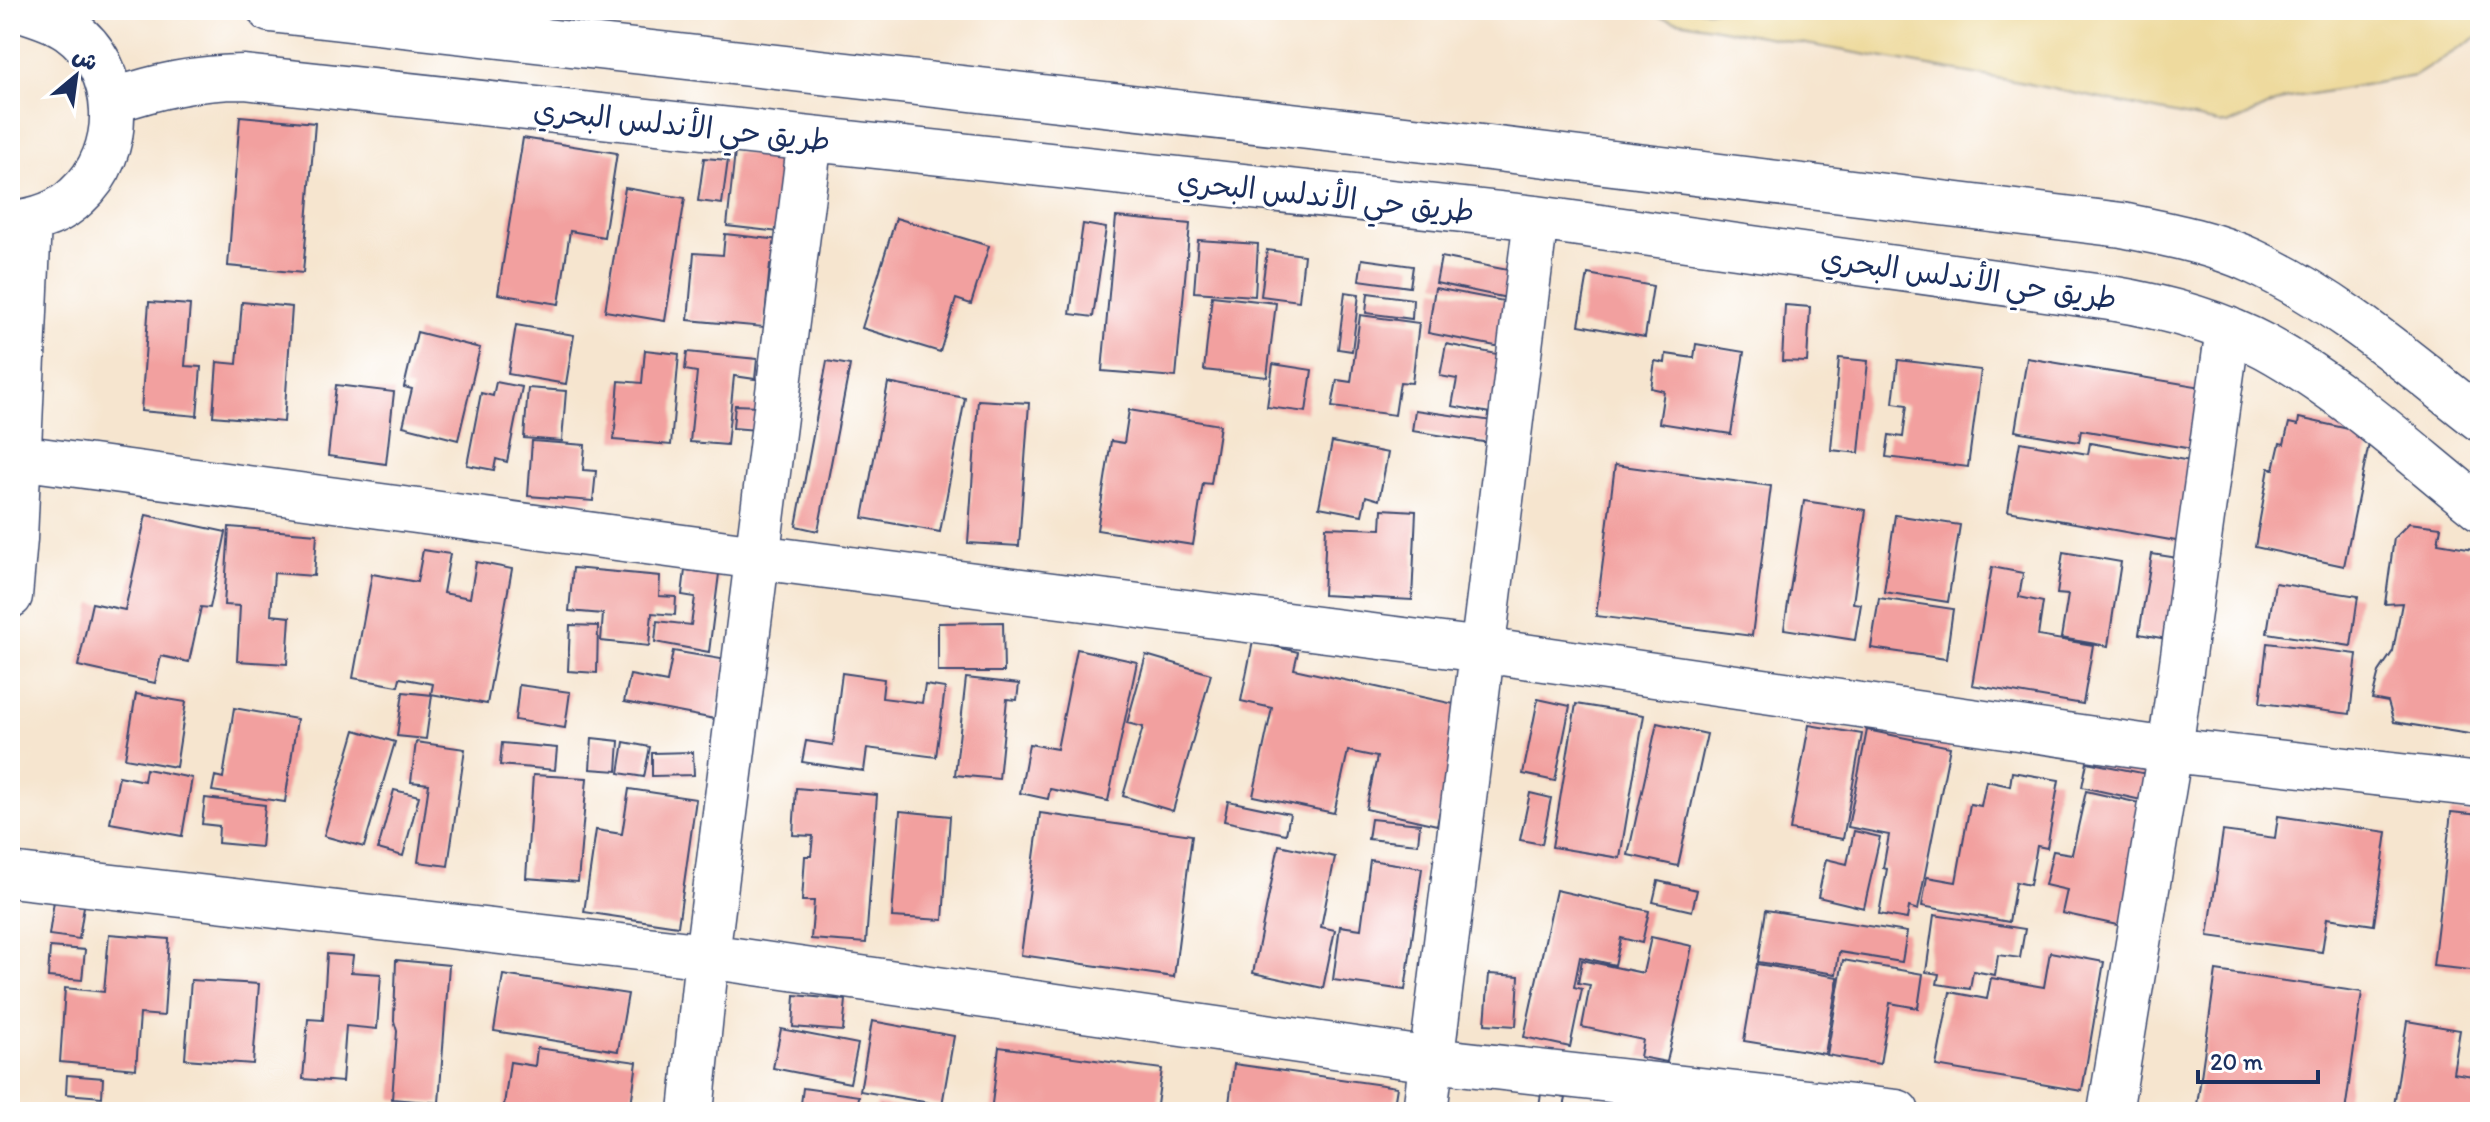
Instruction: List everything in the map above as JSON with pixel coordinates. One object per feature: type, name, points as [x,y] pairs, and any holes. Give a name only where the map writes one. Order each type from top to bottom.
[{"type":"street","points":[[35,13],[95,10]]},
{"type":"street","points":[[270,10],[1446,143],[2122,225],[2187,238],[2250,260],[2310,290],[2365,328],[2480,419]]},
{"type":"street","points":[[10,596],[18,457],[20,222],[54,212],[77,197],[94,177],[107,154],[113,128],[113,101],[105,74],[90,50],[71,30],[35,13]]},
{"type":"street","name":"طريق حي الأندلس البحري","points":[[113,101],[178,81],[244,77],[1536,218],[2110,298],[2190,315],[2265,347],[2311,376],[2480,508]]},
{"type":"street","points":[[691,1112],[707,956],[810,139]]},
{"type":"street","points":[[1425,1112],[1536,218]]},
{"type":"street","points":[[2110,1112],[2170,750],[2228,329]]},
{"type":"street","points":[[18,457],[757,557],[1482,650],[2170,750],[2480,785]]},
{"type":"street","points":[[10,875],[707,956],[1432,1060],[1897,1112]]},
{"type":"sand","points":[[1637,10],[2480,10],[2480,35],[2415,76],[2284,99],[2228,125],[2019,82],[1672,20]]},
{"type":"building","points":[[240,116],[315,123],[303,273],[228,266]]},
{"type":"building","points":[[523,138],[617,153],[604,237],[570,231],[559,304],[498,294]]},
{"type":"building","points":[[735,152],[787,158],[779,232],[727,226]]},
{"type":"building","points":[[704,158],[728,160],[722,204],[698,201]]},
{"type":"building","points":[[625,188],[685,198],[665,321],[605,311]]},
{"type":"building","points":[[1116,217],[1190,224],[1176,377],[1102,371]]},
{"type":"building","points":[[896,218],[989,246],[971,304],[956,299],[940,352],[862,328]]},
{"type":"building","points":[[1083,224],[1106,228],[1093,317],[1070,314]]},
{"type":"building","points":[[725,234],[789,241],[786,266],[770,264],[764,327],[688,320],[694,253],[723,255]]},
{"type":"building","points":[[1198,240],[1258,244],[1255,296],[1194,292]]},
{"type":"building","points":[[1267,250],[1304,255],[1299,301],[1261,296]]},
{"type":"building","points":[[1441,257],[1513,271],[1507,298],[1436,283]]},
{"type":"building","points":[[1362,259],[1413,266],[1410,287],[1359,280]]},
{"type":"building","points":[[1588,274],[1653,286],[1645,337],[1579,325]]},
{"type":"building","points":[[1435,288],[1509,302],[1501,347],[1428,333]]},
{"type":"building","points":[[1345,292],[1359,294],[1352,351],[1338,349]]},
{"type":"building","points":[[1368,293],[1413,299],[1412,319],[1366,313]]},
{"type":"building","points":[[1212,296],[1276,303],[1267,377],[1204,370]]},
{"type":"building","points":[[149,302],[190,305],[185,366],[201,367],[197,416],[141,411]]},
{"type":"building","points":[[242,302],[292,307],[284,422],[213,416],[217,362],[237,364]]},
{"type":"building","points":[[1785,305],[1810,307],[1807,362],[1782,361]]},
{"type":"building","points":[[1360,315],[1419,323],[1412,383],[1400,382],[1395,415],[1332,407],[1337,380],[1351,382]]},
{"type":"building","points":[[516,325],[574,335],[566,384],[508,374]]},
{"type":"building","points":[[417,332],[480,348],[458,440],[403,426],[412,389],[404,387]]},
{"type":"building","points":[[1446,344],[1512,357],[1501,415],[1452,406],[1457,379],[1440,376]]},
{"type":"building","points":[[1696,344],[1744,352],[1731,434],[1659,423],[1664,391],[1651,388],[1655,361],[1665,363],[1666,354],[1694,358]]},
{"type":"building","points":[[645,350],[679,354],[671,445],[614,440],[619,381],[642,383]]},
{"type":"building","points":[[687,352],[757,359],[755,379],[734,376],[727,445],[690,442],[697,372],[685,370]]},
{"type":"building","points":[[1839,358],[1868,361],[1859,453],[1831,450]]},
{"type":"building","points":[[2027,358],[2208,388],[2198,450],[2081,430],[2079,442],[2015,431]]},
{"type":"building","points":[[1898,360],[1981,370],[1968,467],[1886,457],[1889,435],[1903,437],[1907,405],[1893,403]]},
{"type":"building","points":[[827,361],[850,365],[818,531],[796,526]]},
{"type":"building","points":[[1273,364],[1312,370],[1306,412],[1267,407]]},
{"type":"building","points":[[496,382],[522,387],[507,462],[496,459],[494,470],[467,465],[481,393],[493,396]]},
{"type":"building","points":[[888,383],[965,398],[940,532],[863,518]]},
{"type":"building","points":[[336,385],[394,392],[386,464],[328,456]]},
{"type":"building","points":[[528,388],[566,391],[562,441],[524,438]]},
{"type":"building","points":[[978,400],[1029,403],[1019,546],[968,543]]},
{"type":"building","points":[[735,405],[759,406],[757,430],[733,428]]},
{"type":"building","points":[[1129,410],[1220,425],[1211,484],[1203,483],[1193,545],[1097,530],[1111,441],[1124,443]]},
{"type":"building","points":[[1415,410],[1493,421],[1490,443],[1412,431]]},
{"type":"building","points":[[2299,418],[2371,434],[2344,566],[2255,547],[2269,468],[2274,469],[2289,423],[2298,425]]},
{"type":"building","points":[[532,441],[585,445],[583,470],[596,471],[593,501],[528,496]]},
{"type":"building","points":[[1332,442],[1388,453],[1379,500],[1366,496],[1362,515],[1319,507]]},
{"type":"building","points":[[2020,442],[2088,454],[2090,443],[2207,464],[2193,544],[2008,511]]},
{"type":"building","points":[[1615,465],[1771,486],[1752,636],[1596,616]]},
{"type":"building","points":[[1804,501],[1866,510],[1853,603],[1861,604],[1855,640],[1784,629]]},
{"type":"building","points":[[1382,509],[1416,511],[1412,600],[1323,595],[1326,527],[1381,529]]},
{"type":"building","points":[[146,515],[226,532],[210,608],[201,607],[189,662],[161,656],[155,683],[78,666],[92,603],[125,610]]},
{"type":"building","points":[[1895,515],[1960,525],[1948,602],[1884,592]]},
{"type":"building","points":[[2409,523],[2441,527],[2438,543],[2480,550],[2480,708],[2476,735],[2394,722],[2388,702],[2372,699],[2379,672],[2393,651],[2402,603],[2385,604],[2394,538]]},
{"type":"building","points":[[229,527],[317,534],[314,576],[274,573],[271,615],[290,617],[287,664],[237,661],[240,606],[224,605]]},
{"type":"building","points":[[423,550],[450,554],[443,593],[470,598],[476,562],[512,569],[487,704],[431,694],[433,684],[400,678],[398,686],[353,678],[372,574],[417,582]]},
{"type":"building","points":[[2063,552],[2121,562],[2108,646],[2061,638],[2068,595],[2057,594]]},
{"type":"building","points":[[2152,554],[2191,560],[2178,641],[2139,634]]},
{"type":"building","points":[[1992,567],[2023,573],[2019,597],[2043,602],[2038,636],[2093,645],[2083,704],[1972,685]]},
{"type":"building","points":[[573,568],[660,576],[659,596],[676,597],[675,615],[652,613],[649,646],[601,641],[603,614],[569,611]]},
{"type":"building","points":[[685,570],[719,574],[709,652],[655,642],[657,621],[691,625],[695,597],[682,595]]},
{"type":"building","points":[[2275,583],[2358,596],[2351,646],[2267,633]]},
{"type":"building","points":[[1879,598],[1953,609],[1946,659],[1871,648]]},
{"type":"building","points":[[1003,622],[1004,672],[938,672],[938,623]]},
{"type":"building","points":[[570,625],[598,626],[597,673],[568,671]]},
{"type":"building","points":[[1253,641],[1298,652],[1294,669],[1463,706],[1437,825],[1366,809],[1377,757],[1348,751],[1334,813],[1253,796],[1272,708],[1241,701]]},
{"type":"building","points":[[2267,643],[2357,654],[2350,714],[2260,703]]},
{"type":"building","points":[[1077,649],[1137,662],[1108,801],[1050,789],[1048,799],[1020,793],[1029,744],[1057,749]]},
{"type":"building","points":[[673,651],[727,660],[715,719],[624,702],[630,675],[667,682]]},
{"type":"building","points":[[1146,655],[1211,674],[1173,811],[1123,796],[1143,727],[1127,723]]},
{"type":"building","points":[[842,673],[884,679],[882,698],[922,703],[925,685],[945,688],[936,757],[867,748],[864,771],[802,762],[806,741],[833,745]]},
{"type":"building","points":[[966,678],[1019,684],[1017,700],[1007,699],[999,779],[955,775]]},
{"type":"building","points":[[519,685],[570,692],[565,728],[515,720]]},
{"type":"building","points":[[403,692],[432,695],[426,739],[397,736]]},
{"type":"building","points":[[136,694],[186,702],[176,767],[125,758]]},
{"type":"building","points":[[1538,699],[1570,706],[1555,781],[1523,774]]},
{"type":"building","points":[[1576,704],[1644,715],[1620,858],[1552,847]]},
{"type":"building","points":[[234,708],[297,719],[285,802],[212,791],[215,776],[223,778]]},
{"type":"building","points":[[1657,723],[1707,734],[1678,866],[1628,855]]},
{"type":"building","points":[[1809,725],[1862,734],[1843,839],[1790,830]]},
{"type":"building","points":[[355,730],[395,742],[364,847],[324,836]]},
{"type":"building","points":[[1867,730],[1950,747],[1918,910],[1909,907],[1907,919],[1879,914],[1889,835],[1848,827]]},
{"type":"building","points":[[592,738],[619,741],[617,771],[590,769]]},
{"type":"building","points":[[416,742],[465,749],[448,866],[418,862],[429,784],[411,782]]},
{"type":"building","points":[[624,742],[650,747],[644,777],[619,773]]},
{"type":"building","points":[[502,743],[557,748],[555,770],[500,765]]},
{"type":"building","points":[[693,752],[694,775],[652,776],[652,753]]},
{"type":"building","points":[[2087,762],[2152,775],[2146,801],[2082,787]]},
{"type":"building","points":[[146,769],[192,778],[182,836],[110,823],[119,776],[144,781]]},
{"type":"building","points":[[2012,772],[2059,780],[2047,848],[2037,846],[2030,885],[2016,882],[2009,922],[1922,906],[1927,877],[1956,882],[1970,804],[1981,806],[1986,781],[2010,786]]},
{"type":"building","points":[[533,775],[587,778],[578,882],[526,878]]},
{"type":"building","points":[[796,788],[877,795],[866,943],[811,939],[814,901],[802,901],[805,856],[811,856],[813,836],[793,835]]},
{"type":"building","points":[[629,789],[696,799],[678,926],[584,912],[596,830],[622,834]]},
{"type":"building","points":[[394,790],[419,796],[403,856],[378,849]]},
{"type":"building","points":[[2086,791],[2157,807],[2131,928],[2062,913],[2067,890],[2045,885],[2053,851],[2072,854]]},
{"type":"building","points":[[1530,793],[1551,798],[1542,844],[1520,840]]},
{"type":"building","points":[[205,798],[265,805],[261,847],[218,843],[219,826],[202,824]]},
{"type":"building","points":[[1228,801],[1290,814],[1286,834],[1224,821]]},
{"type":"building","points":[[900,811],[950,816],[943,920],[892,917]]},
{"type":"building","points":[[2451,812],[2480,815],[2480,971],[2433,966]]},
{"type":"building","points":[[1040,813],[1192,835],[1174,977],[1021,955]]},
{"type":"building","points":[[2278,816],[2387,832],[2374,925],[2327,918],[2322,952],[2208,936],[2223,831],[2275,838]]},
{"type":"building","points":[[1371,819],[1420,824],[1418,844],[1368,839]]},
{"type":"building","points":[[1854,831],[1880,837],[1864,908],[1818,897],[1826,859],[1847,864]]},
{"type":"building","points":[[1279,845],[1335,857],[1321,927],[1335,930],[1323,988],[1253,973]]},
{"type":"building","points":[[1370,860],[1422,868],[1405,990],[1333,980],[1340,926],[1361,929]]},
{"type":"building","points":[[1658,881],[1697,890],[1692,911],[1653,902]]},
{"type":"building","points":[[1556,890],[1649,911],[1642,943],[1621,938],[1615,965],[1580,957],[1574,987],[1582,989],[1570,1047],[1524,1037]]},
{"type":"building","points":[[54,901],[84,906],[79,939],[49,935]]},
{"type":"building","points":[[1766,910],[1907,932],[1902,962],[1839,952],[1836,974],[1758,962]]},
{"type":"building","points":[[1934,915],[2025,929],[2020,958],[1998,955],[1995,975],[1973,971],[1970,989],[1937,984],[1939,974],[1926,972]]},
{"type":"building","points":[[109,934],[169,939],[164,1016],[140,1014],[136,1069],[60,1062],[65,988],[104,992]]},
{"type":"building","points":[[1651,937],[1692,946],[1667,1062],[1640,1057],[1643,1040],[1582,1027],[1590,985],[1578,983],[1582,960],[1643,973]]},
{"type":"building","points":[[50,947],[85,950],[82,980],[48,977]]},
{"type":"building","points":[[2050,952],[2104,962],[2082,1091],[1936,1066],[1950,992],[1987,999],[1991,978],[2044,987]]},
{"type":"building","points":[[327,954],[353,956],[351,972],[381,974],[377,1029],[346,1026],[342,1082],[303,1079],[308,1019],[323,1020]]},
{"type":"building","points":[[396,960],[449,965],[439,1103],[392,1099],[397,1031],[394,1021]]},
{"type":"building","points":[[1843,960],[1923,974],[1918,1008],[1890,1003],[1880,1064],[1827,1055]]},
{"type":"building","points":[[1757,964],[1838,977],[1825,1054],[1744,1041]]},
{"type":"building","points":[[2216,971],[2362,992],[2345,1112],[2196,1112]]},
{"type":"building","points":[[1489,974],[1519,976],[1516,1026],[1485,1024]]},
{"type":"building","points":[[503,975],[628,994],[618,1051],[494,1031]]},
{"type":"building","points":[[191,980],[259,984],[253,1064],[185,1059]]},
{"type":"building","points":[[795,995],[846,1000],[843,1031],[793,1027]]},
{"type":"building","points":[[872,1021],[954,1036],[942,1105],[860,1091]]},
{"type":"building","points":[[2407,1021],[2460,1030],[2453,1073],[2480,1077],[2480,1112],[2393,1112]]},
{"type":"building","points":[[781,1029],[858,1044],[850,1083],[773,1068]]},
{"type":"building","points":[[999,1047],[1162,1069],[1156,1112],[991,1112]]},
{"type":"building","points":[[537,1048],[637,1062],[630,1112],[503,1112],[510,1062],[535,1066]]},
{"type":"building","points":[[1234,1064],[1397,1087],[1393,1112],[1228,1112]]},
{"type":"building","points":[[67,1075],[103,1078],[102,1097],[66,1094]]},
{"type":"building","points":[[803,1088],[859,1096],[857,1112],[800,1112]]},
{"type":"building","points":[[1541,1094],[1566,1098],[1563,1112],[1538,1112]]},
{"type":"building","points":[[165,1103],[202,1111],[202,1112],[164,1112]]},
{"type":"building","points":[[877,1104],[914,1110],[914,1112],[875,1112]]},
{"type":"building","points":[[1614,1105],[1643,1111],[1643,1112],[1613,1112]]}]
